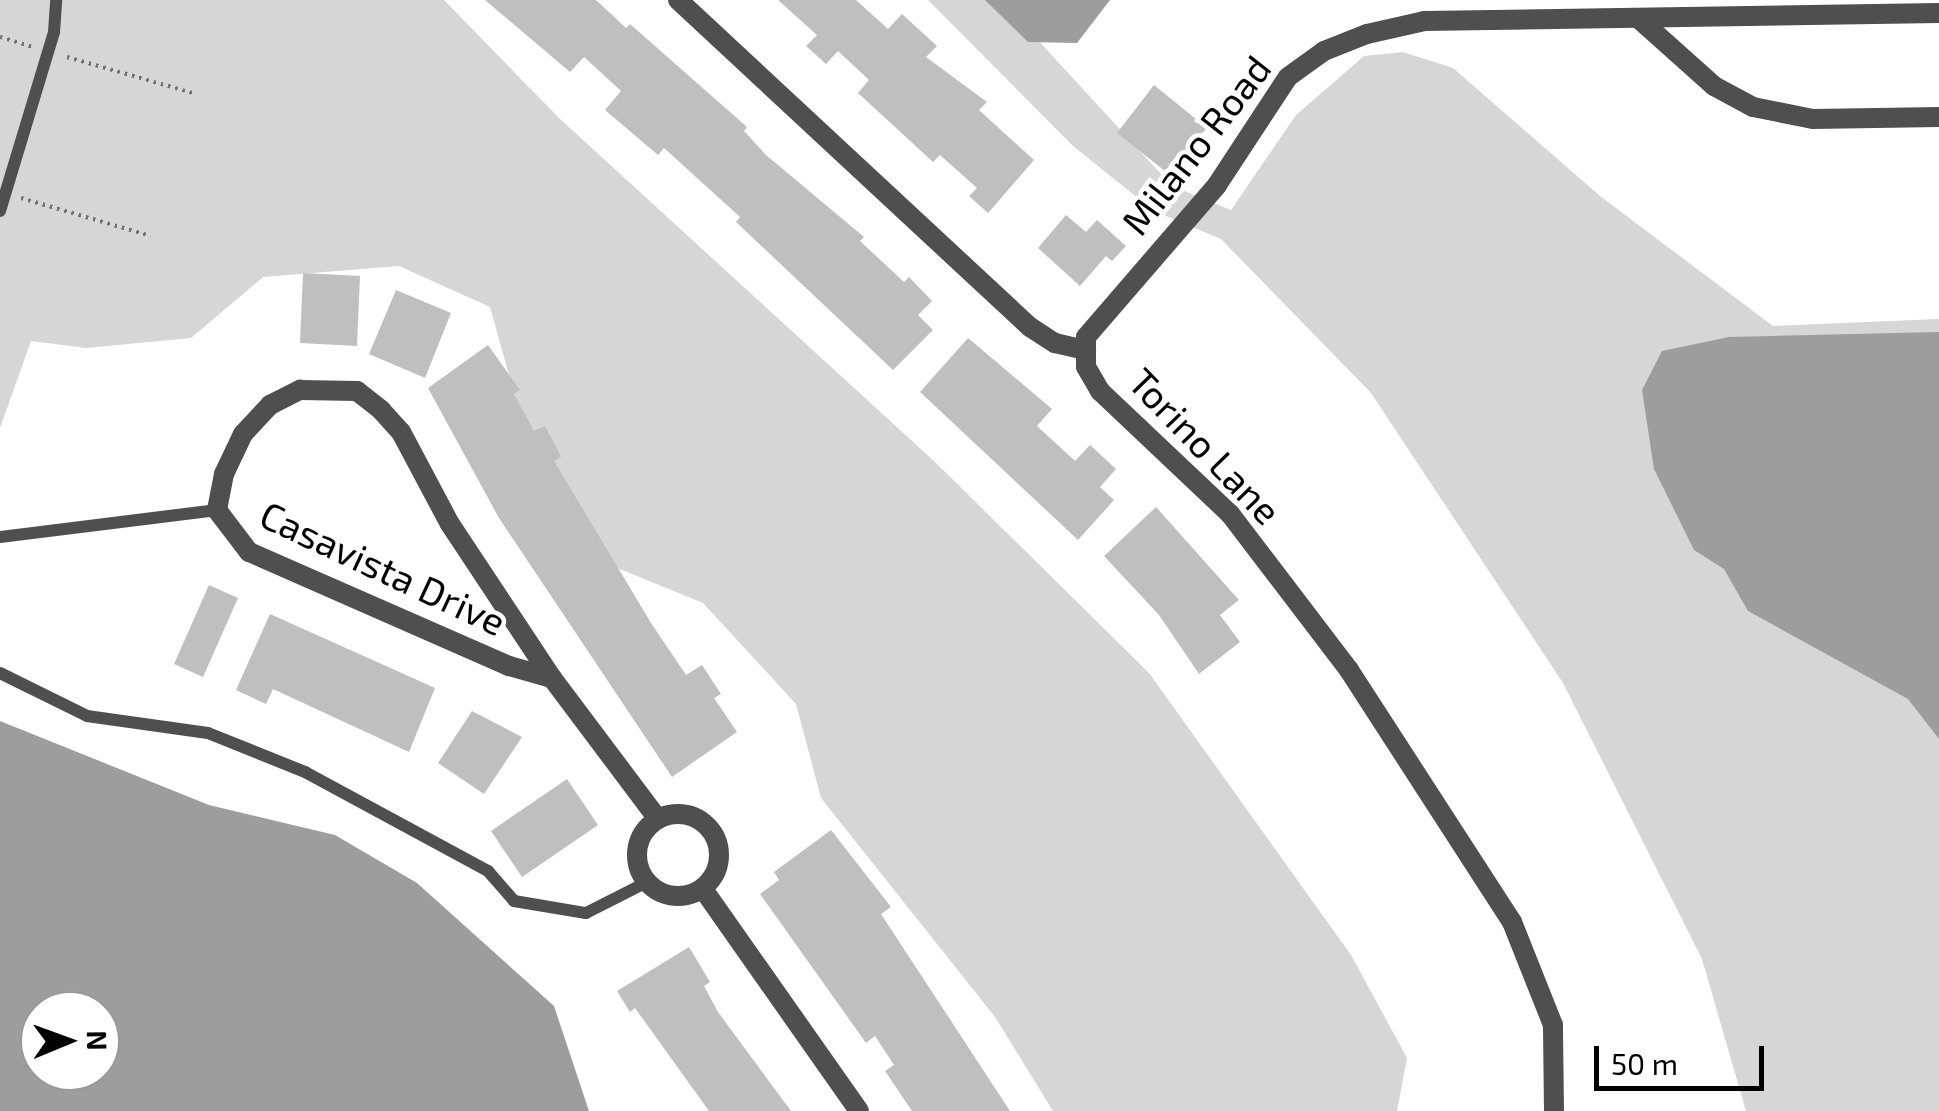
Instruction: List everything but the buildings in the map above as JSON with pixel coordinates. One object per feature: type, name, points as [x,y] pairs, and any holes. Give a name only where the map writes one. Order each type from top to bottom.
[{"type":"street","name":"Torino Lane","points":[[678,0],[1030,327],[1055,343],[1086,350],[1086,366],[1100,390],[1230,514],[1349,670],[1512,922],[1553,1025],[1554,1111]]},
{"type":"street","name":"Milano Road","points":[[1086,350],[1096,318],[1193,216],[1288,77],[1324,50],[1424,21],[1939,13]]},
{"type":"street","points":[[1638,18],[1714,86],[1753,107],[1813,119],[1939,116]]},
{"type":"street","name":"Casavista Drive","points":[[552,678],[509,666],[250,552],[217,510],[224,474],[242,434],[270,405],[300,390],[357,391],[401,432],[450,524],[552,678],[658,819]]},
{"type":"street","points":[[698,818],[716,839],[718,866],[703,889],[678,897],[647,882],[637,852],[658,819],[698,818]]},
{"type":"street","points":[[703,889],[860,1111]]},
{"type":"lane","points":[[0,211],[48,51],[56,0]]},
{"type":"lane","points":[[0,537],[217,510]]},
{"type":"lane","points":[[0,673],[88,716],[208,733],[305,772],[488,871],[514,901],[586,913],[647,882]]},
{"type":"path","points":[[0,37],[196,94]]},
{"type":"path","points":[[5,193],[150,236]]},
{"type":"shaded area","points":[[0,0],[444,0],[559,118],[934,461],[1149,673],[1351,955],[1407,1058],[1397,1111],[1053,1111],[995,1017],[821,798],[796,704],[703,603],[556,543],[490,307],[399,266],[263,277],[191,338],[86,348],[31,341],[0,428]]},
{"type":"shaded area","points":[[928,0],[1001,0],[1172,186],[1231,210],[1296,115],[1364,56],[1403,52],[1453,68],[1600,196],[1773,326],[1939,319],[1939,1111],[1746,1111],[1702,959],[1563,683],[1371,393],[1221,239],[1154,211],[1073,146]]},
{"type":"shaded area","points":[[985,0],[1110,0],[1077,43],[1028,42]]},
{"type":"shaded area","points":[[1939,332],[1939,739],[1908,699],[1748,611],[1724,569],[1694,550],[1654,469],[1642,390],[1662,351],[1729,337]]},
{"type":"shaded area","points":[[0,721],[209,805],[335,835],[417,883],[554,1006],[589,1111],[0,1111]]}]
